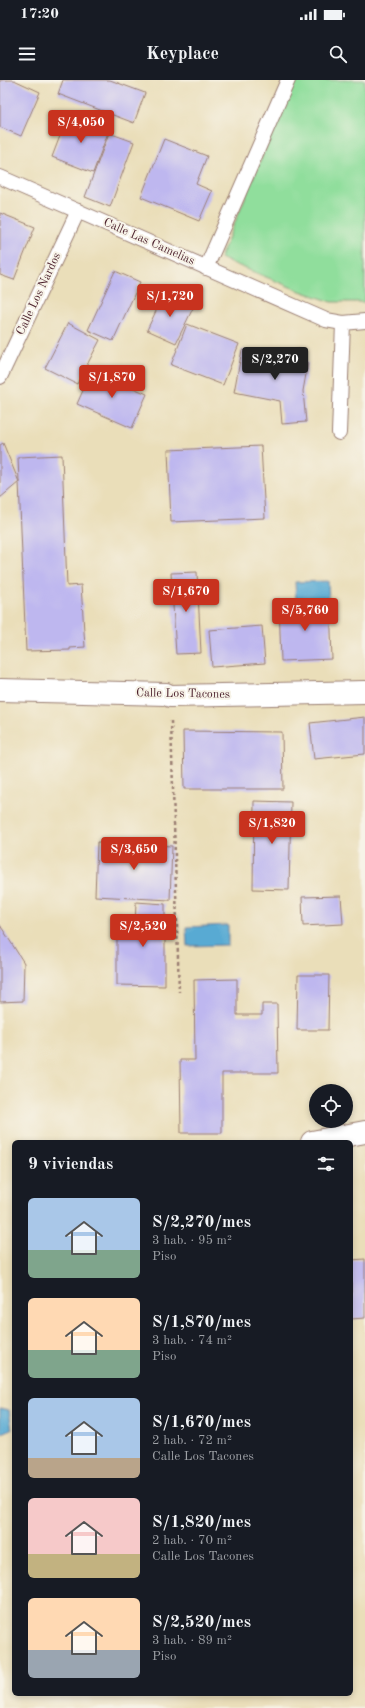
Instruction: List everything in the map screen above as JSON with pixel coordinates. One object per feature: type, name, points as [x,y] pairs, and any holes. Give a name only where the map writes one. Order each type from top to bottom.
[{"type":"street","name":"Calle Los Tacones","points":[[0,690],[166,694],[170,696],[365,692]]},
{"type":"street","points":[[323,1140],[365,1132]]},
{"type":"lane","points":[[206,268],[288,80]]},
{"type":"lane","name":"Calle Las Camelias","points":[[0,177],[326,320],[343,323],[365,321]]},
{"type":"lane","name":"Calle Los Nardos","points":[[0,377],[78,211]]},
{"type":"lane","points":[[339,433],[343,323]]},
{"type":"path","points":[[170,696],[179,992]]},
{"type":"green space","points":[[294,80],[365,80],[365,302],[332,302],[300,291],[220,258]]},
{"type":"water","points":[[328,581],[329,600],[296,601],[295,582]]},
{"type":"water","points":[[228,925],[228,945],[187,946],[186,927]]},
{"type":"water","points":[[0,1408],[9,1410],[12,1429],[0,1434]]},
{"type":"building","points":[[0,80],[14,80],[40,92],[21,136],[0,127]]},
{"type":"building","points":[[63,80],[110,80],[145,93],[134,123],[58,94]]},
{"type":"building","points":[[68,115],[109,130],[93,173],[52,157]]},
{"type":"building","points":[[109,133],[134,142],[110,207],[85,197]]},
{"type":"building","points":[[164,139],[207,156],[196,184],[212,191],[199,221],[141,197]]},
{"type":"building","points":[[0,213],[35,227],[14,280],[0,275]]},
{"type":"building","points":[[115,271],[140,282],[113,341],[88,330]]},
{"type":"building","points":[[165,292],[194,306],[176,343],[147,330]]},
{"type":"building","points":[[68,323],[100,340],[77,384],[45,368]]},
{"type":"building","points":[[187,324],[239,344],[223,385],[171,365]]},
{"type":"building","points":[[300,349],[301,361],[308,363],[303,391],[306,422],[282,424],[280,401],[234,392],[242,350],[277,357],[277,351]]},
{"type":"building","points":[[92,370],[147,394],[132,428],[77,404]]},
{"type":"building","points":[[3,443],[19,482],[0,498],[0,445]]},
{"type":"building","points":[[261,446],[265,518],[171,522],[168,450]]},
{"type":"building","points":[[62,455],[67,586],[81,585],[85,647],[70,648],[70,650],[26,651],[18,457]]},
{"type":"building","points":[[197,572],[201,653],[176,654],[171,573]]},
{"type":"building","points":[[330,603],[332,659],[281,661],[279,604]]},
{"type":"building","points":[[262,626],[265,663],[212,667],[209,630]]},
{"type":"building","points":[[365,717],[365,754],[314,759],[310,723]]},
{"type":"building","points":[[183,731],[282,732],[283,789],[184,789]]},
{"type":"building","points":[[254,801],[291,802],[289,890],[253,889]]},
{"type":"building","points":[[97,842],[172,846],[170,900],[95,896]]},
{"type":"building","points":[[341,896],[343,924],[303,926],[302,897]]},
{"type":"building","points":[[136,902],[165,904],[165,986],[117,985],[117,926],[135,926]]},
{"type":"building","points":[[0,925],[24,963],[23,1001],[0,1002]]},
{"type":"building","points":[[298,975],[329,975],[328,1030],[297,1030]]},
{"type":"building","points":[[237,979],[237,1015],[262,1015],[262,1004],[277,1004],[278,1073],[222,1073],[222,1133],[181,1133],[180,1060],[195,1060],[194,980]]},
{"type":"building","points":[[365,1259],[365,1318],[353,1319],[353,1260]]}]
